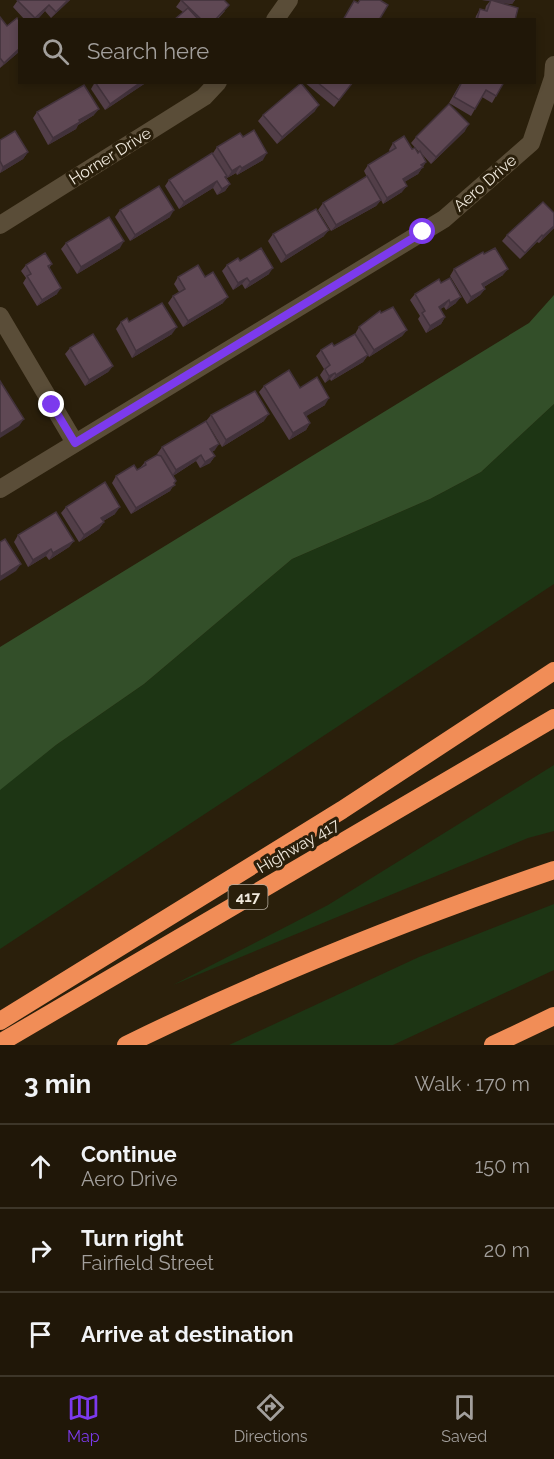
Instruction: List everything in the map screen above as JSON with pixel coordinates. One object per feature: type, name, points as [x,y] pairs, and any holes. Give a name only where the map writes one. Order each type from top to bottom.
[{"type":"highway","points":[[0,1021],[342,810],[554,671]]},
{"type":"highway","name":"Highway 417","points":[[0,1043],[554,718]]},
{"type":"highway","points":[[126,1045],[215,1002],[375,935],[554,870]]},
{"type":"highway","points":[[494,1045],[554,1016]]},
{"type":"highway","points":[[494,1045],[554,1022]]},
{"type":"street","points":[[276,18],[289,0]]},
{"type":"street","name":"Aero Drive","points":[[0,489],[444,219],[531,143],[553,78],[554,65]]},
{"type":"street","name":"Horner Drive","points":[[0,225],[204,96],[216,84]]},
{"type":"street","points":[[0,316],[75,443]]},
{"type":"green space","points":[[554,295],[554,404],[481,472],[430,499],[292,559],[144,684],[56,745],[0,790],[0,647],[529,323]]},
{"type":"green space","points":[[554,404],[554,584],[0,949],[0,789],[56,745],[144,684],[292,559],[430,499],[481,472]]},
{"type":"green space","points":[[554,765],[554,831],[528,838],[173,985],[328,905]]},
{"type":"green space","points":[[554,904],[554,970],[393,1045],[229,1045],[419,957]]},
{"type":"building","points":[[17,0],[68,0],[56,12],[49,5],[35,18]]},
{"type":"building","points":[[181,0],[224,0],[229,5],[217,18],[200,18]]},
{"type":"building","points":[[360,0],[380,0],[388,5],[380,18],[344,18],[354,1],[358,3]]},
{"type":"building","points":[[491,0],[518,8],[516,18],[478,18],[480,9],[487,11]]},
{"type":"building","points":[[188,8],[197,18],[176,18]]},
{"type":"building","points":[[0,17],[7,26],[17,18],[18,50],[4,63],[0,58]]},
{"type":"building","points":[[96,84],[138,84],[110,104]]},
{"type":"building","points":[[300,84],[319,105],[282,137],[263,115]]},
{"type":"building","points":[[319,84],[351,84],[339,100]]},
{"type":"building","points":[[461,84],[503,84],[496,96],[486,90],[475,109],[454,97]]},
{"type":"building","points":[[84,85],[99,109],[53,138],[37,112]]},
{"type":"building","points":[[449,104],[469,124],[436,157],[416,137]]},
{"type":"building","points":[[254,130],[267,153],[242,168],[240,166],[232,171],[217,147],[240,133],[243,137]]},
{"type":"building","points":[[15,131],[28,152],[3,167],[0,161],[0,140]]},
{"type":"building","points":[[404,136],[412,149],[415,148],[418,153],[420,151],[426,162],[421,165],[423,167],[403,179],[407,186],[387,198],[368,165],[396,148],[393,143]]},
{"type":"building","points":[[212,153],[230,184],[222,189],[217,181],[184,202],[169,180]]},
{"type":"building","points":[[367,176],[381,200],[336,225],[323,203]]},
{"type":"building","points":[[159,186],[174,210],[135,235],[120,210]]},
{"type":"building","points":[[543,202],[554,213],[554,226],[525,253],[507,235]]},
{"type":"building","points":[[316,209],[329,230],[286,256],[273,234]]},
{"type":"building","points":[[109,217],[124,241],[81,267],[66,243]]},
{"type":"building","points":[[261,248],[273,268],[250,282],[247,278],[238,283],[227,265],[238,258],[240,261]]},
{"type":"building","points":[[495,248],[508,269],[482,284],[485,289],[471,297],[454,269],[483,252],[484,254]]},
{"type":"building","points":[[45,253],[52,264],[48,266],[61,288],[42,300],[27,276],[31,274],[26,265]]},
{"type":"building","points":[[198,265],[205,277],[213,272],[228,297],[188,321],[173,296],[185,289],[178,277]]},
{"type":"building","points":[[450,278],[461,297],[450,303],[449,300],[439,307],[445,317],[430,326],[422,313],[425,311],[415,294],[439,279],[441,283]]},
{"type":"building","points":[[162,303],[177,327],[136,351],[121,322],[127,318],[129,322]]},
{"type":"building","points":[[393,307],[407,330],[374,350],[359,327],[380,311],[381,313]]},
{"type":"building","points":[[93,334],[113,366],[89,380],[70,348]]},
{"type":"building","points":[[355,334],[368,355],[336,375],[335,373],[329,376],[325,369],[330,365],[321,350],[332,343],[334,346]]},
{"type":"building","points":[[289,370],[300,388],[317,377],[329,398],[304,413],[310,423],[293,433],[264,386]]},
{"type":"building","points":[[0,381],[24,419],[0,434]]},
{"type":"building","points":[[255,391],[269,414],[226,440],[211,415]]},
{"type":"building","points":[[206,421],[219,444],[210,449],[215,456],[205,462],[201,455],[176,470],[162,447]]},
{"type":"building","points":[[157,455],[161,456],[176,481],[175,485],[136,508],[116,476],[134,465],[137,470]]},
{"type":"building","points":[[105,482],[120,507],[101,518],[104,522],[84,535],[66,507]]},
{"type":"building","points":[[56,512],[74,541],[53,553],[51,549],[33,560],[18,535]]},
{"type":"building","points":[[5,539],[21,564],[0,577],[0,542]]},
{"type":"route","points":[[52,405],[75,443],[423,232]]}]
